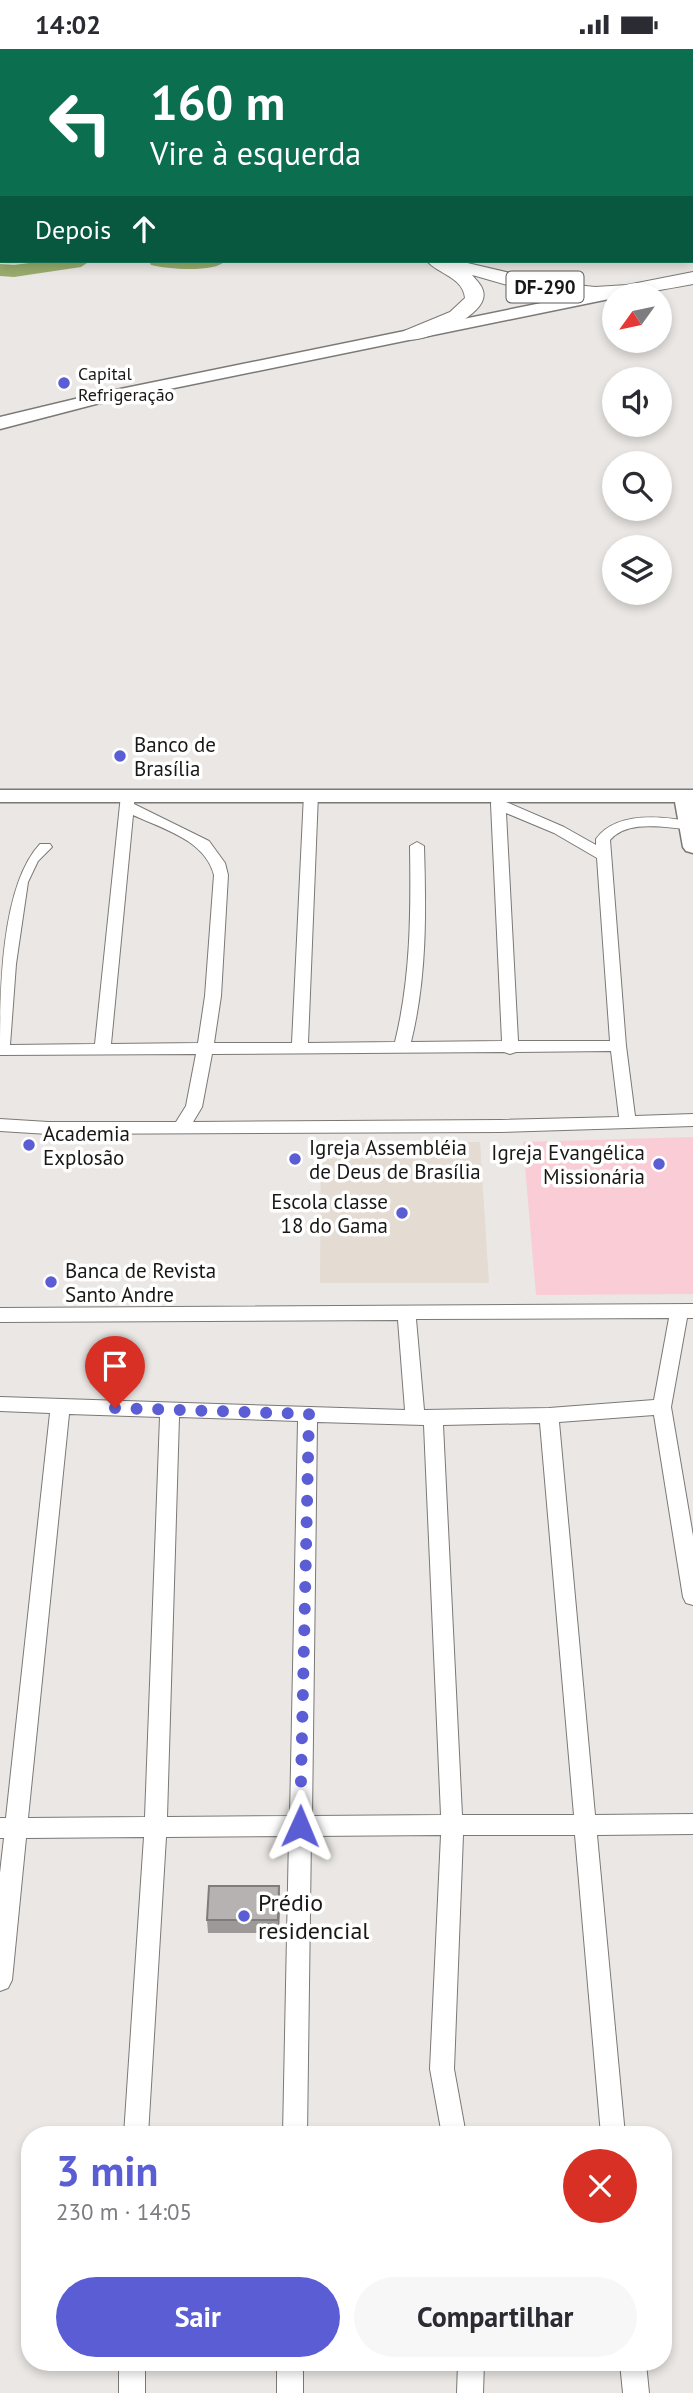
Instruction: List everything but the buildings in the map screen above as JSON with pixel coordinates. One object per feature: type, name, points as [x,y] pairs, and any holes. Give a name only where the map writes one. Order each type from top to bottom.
[{"type":"highway","points":[[411,335],[456,318],[471,307],[475,299],[474,288],[464,277],[438,263]]},
{"type":"highway","name":"DF-290","points":[[446,263],[506,273],[562,290],[602,291]]},
{"type":"highway","points":[[658,283],[665,277],[667,270],[662,264]]},
{"type":"highway","name":"DF-290","points":[[663,283],[693,278]]},
{"type":"main road","points":[[506,273],[535,295],[531,304],[518,313]]},
{"type":"main road","points":[[0,423],[96,399],[602,296]]},
{"type":"main road","points":[[0,431],[33,415]]},
{"type":"street","points":[[300,1048],[311,795]]},
{"type":"street","points":[[0,796],[127,801],[311,795],[498,799],[688,796],[693,847]]},
{"type":"street","points":[[498,799],[604,856]]},
{"type":"street","points":[[498,799],[510,1049]]},
{"type":"street","points":[[127,801],[204,844],[218,863],[221,875],[213,996],[194,1107],[180,1128]]},
{"type":"street","points":[[102,1050],[127,801]]},
{"type":"street","points":[[628,1123],[618,1046],[603,839],[607,832],[616,827],[689,825]]},
{"type":"street","points":[[402,1047],[413,1009],[418,965],[417,846]]},
{"type":"street","points":[[45,847],[32,859],[21,882],[8,964],[1,1050],[402,1047],[510,1049],[618,1046]]},
{"type":"street","points":[[0,1125],[48,1128],[500,1126],[693,1120]]},
{"type":"street","points":[[0,1315],[686,1311],[662,1407],[693,1597]]},
{"type":"street","points":[[406,1312],[424,1417],[452,1826],[442,2069],[452,2126]]},
{"type":"street","points":[[0,1404],[424,1417],[549,1415],[662,1407]]},
{"type":"street","points":[[0,1980],[7,1828],[60,1407]]},
{"type":"street","points":[[137,2126],[156,1827],[170,1409]]},
{"type":"street","points":[[295,2126],[309,1414]]},
{"type":"street","points":[[549,1415],[613,2126]]},
{"type":"street","points":[[7,1828],[693,1824]]},
{"type":"street","points":[[132,2371],[132,2393]]},
{"type":"street","points":[[290,2371],[290,2393]]},
{"type":"street","points":[[470,2393],[471,2371]]},
{"type":"street","points":[[634,2371],[636,2393]]},
{"type":"shaded area","points":[[693,1137],[693,1294],[536,1295],[523,1142]]},
{"type":"shaded area","name":"Escola classe 18 do Gama","points":[[480,1142],[489,1283],[320,1283],[321,1143]]},
{"type":"waterway","points":[[0,270],[14,271],[68,263]]},
{"type":"place","name":"Capital Refrigeração","points":[[64,383]]},
{"type":"place","name":"Banco de Brasília","points":[[120,756]]},
{"type":"place","name":"Academia Explosão","points":[[29,1145]]},
{"type":"place","name":"Igreja Assembléia de Deus de Brasília","points":[[295,1159]]},
{"type":"place","name":"Igreja Evangélica Missionária","points":[[659,1164]]},
{"type":"place","name":"Escola classe 18 do Gama","points":[[402,1213]]},
{"type":"place","name":"Banca de Revista Santo Andre","points":[[51,1282]]},
{"type":"place","name":"Prédio residencial","points":[[244,1916]]},
{"type":"route","points":[[115,1408],[309,1414],[300,1826]]}]
